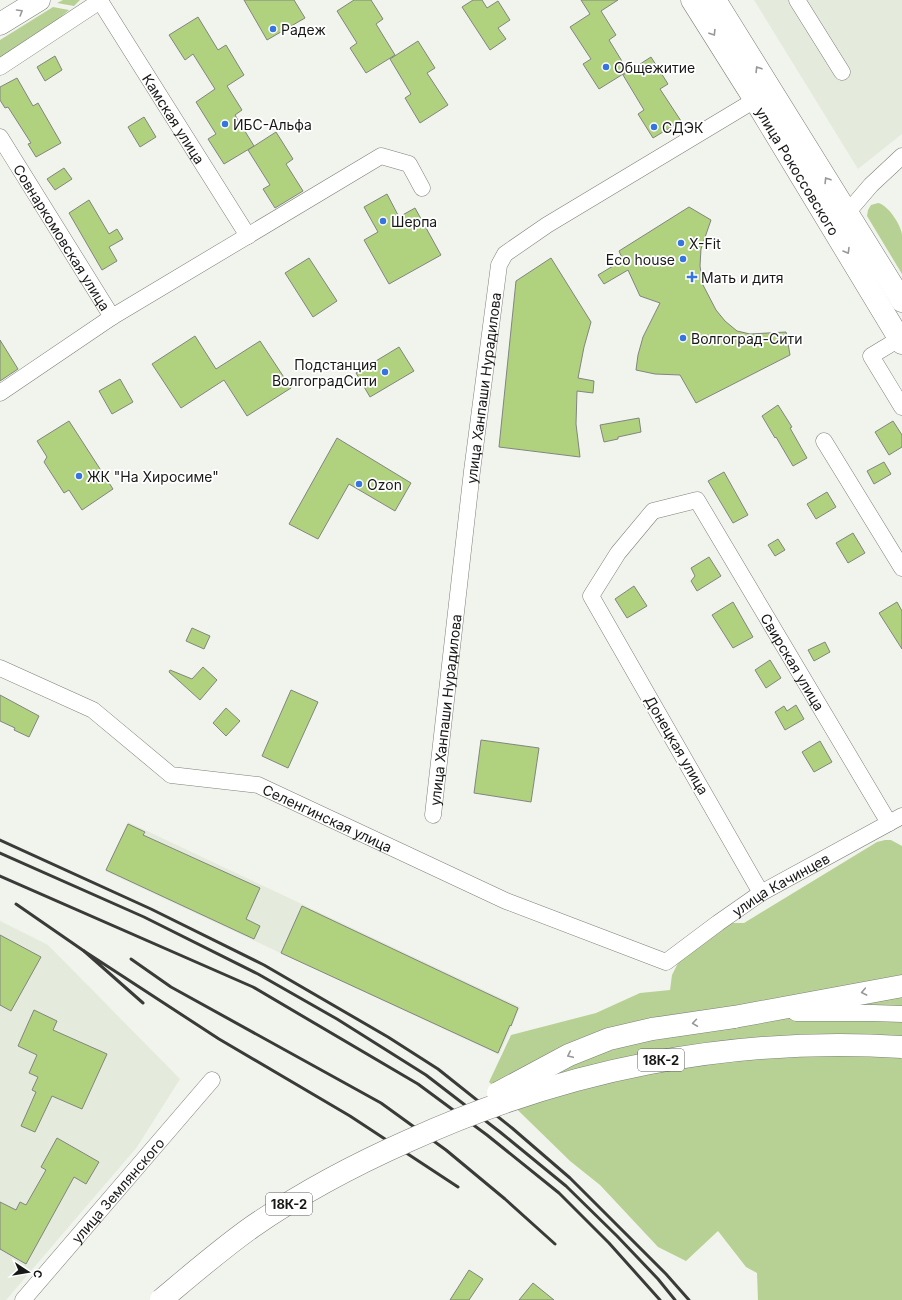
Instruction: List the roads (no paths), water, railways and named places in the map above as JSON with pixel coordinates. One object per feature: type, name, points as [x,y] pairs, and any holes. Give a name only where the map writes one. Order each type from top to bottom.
[{"type":"main road","points":[[0,24],[39,0]]},
{"type":"main road","name":"улица Рокоссовского","points":[[692,0],[756,100],[901,341]]},
{"type":"main road","name":"улица Рокоссовского","points":[[716,0],[902,300]]},
{"type":"main road","name":"18К-2","points":[[430,1130],[569,1055],[609,1039],[652,1029],[734,1017],[902,986]]},
{"type":"main road","name":"18К-2","points":[[161,1300],[193,1272],[253,1227],[314,1188],[371,1157],[430,1130],[500,1103],[576,1080],[658,1061],[737,1050],[808,1045],[872,1045],[902,1047]]},
{"type":"street","points":[[797,0],[842,72]]},
{"type":"street","points":[[0,67],[99,1]]},
{"type":"street","name":"Камская улица","points":[[99,1],[248,236]]},
{"type":"street","name":"улица Ханпаши Нурадилова","points":[[433,815],[472,471],[499,265],[505,254],[547,225],[756,100]]},
{"type":"street","name":"Совнаркомовская улица","points":[[0,137],[112,317]]},
{"type":"street","points":[[0,393],[112,317],[381,156],[409,164],[422,188]]},
{"type":"street","points":[[847,213],[871,185],[902,156]]},
{"type":"street","points":[[901,341],[871,356],[902,407]]},
{"type":"street","points":[[824,441],[902,568]]},
{"type":"street","name":"Донецкая улица","points":[[697,500],[653,511],[618,553],[591,596],[761,893]]},
{"type":"street","name":"Свирская улица","points":[[697,500],[896,820]]},
{"type":"street","name":"Селенгинская улица","points":[[0,668],[92,710],[171,775],[258,785],[506,901],[666,962]]},
{"type":"street","name":"улица Качинцев","points":[[666,962],[761,893],[896,820]]},
{"type":"street","points":[[734,1017],[818,1013],[902,1014]]},
{"type":"street","name":"улица Землянского","points":[[23,1300],[212,1080]]},
{"type":"railway","points":[[0,840],[151,909],[264,965],[388,1037],[438,1069],[512,1128],[570,1178],[666,1274],[689,1300]]},
{"type":"railway","points":[[0,853],[144,917],[258,974],[337,1019],[426,1075],[500,1132],[566,1186],[617,1236],[658,1279],[675,1300]]},
{"type":"railway","points":[[0,876],[253,987],[418,1084],[487,1135],[559,1193],[609,1243],[660,1300]]},
{"type":"railway","points":[[16,904],[84,951]]},
{"type":"railway","points":[[143,1003],[84,951],[219,1039],[350,1116],[458,1187]]},
{"type":"railway","points":[[131,959],[171,987],[381,1103],[446,1150],[505,1199],[555,1244]]},
{"type":"place","name":"Радеж","points":[[273,29]]},
{"type":"place","name":"Общежитие","points":[[606,67]]},
{"type":"place","name":"ИБС-Альфа","points":[[225,124]]},
{"type":"place","name":"СДЭК","points":[[654,127]]},
{"type":"place","name":"Шерпа","points":[[383,221]]},
{"type":"place","name":"X-Fit","points":[[681,243]]},
{"type":"place","name":"Eco house","points":[[683,259]]},
{"type":"place","name":"Мать и дитя","points":[[692,277]]},
{"type":"place","name":"Волгоград-Сити","points":[[683,338]]},
{"type":"place","name":"Подстанция ВолгоградСити","points":[[385,372]]},
{"type":"place","name":"ЖК \"На Хиросиме\"","points":[[79,476]]},
{"type":"place","name":"Ozon","points":[[359,484]]}]
